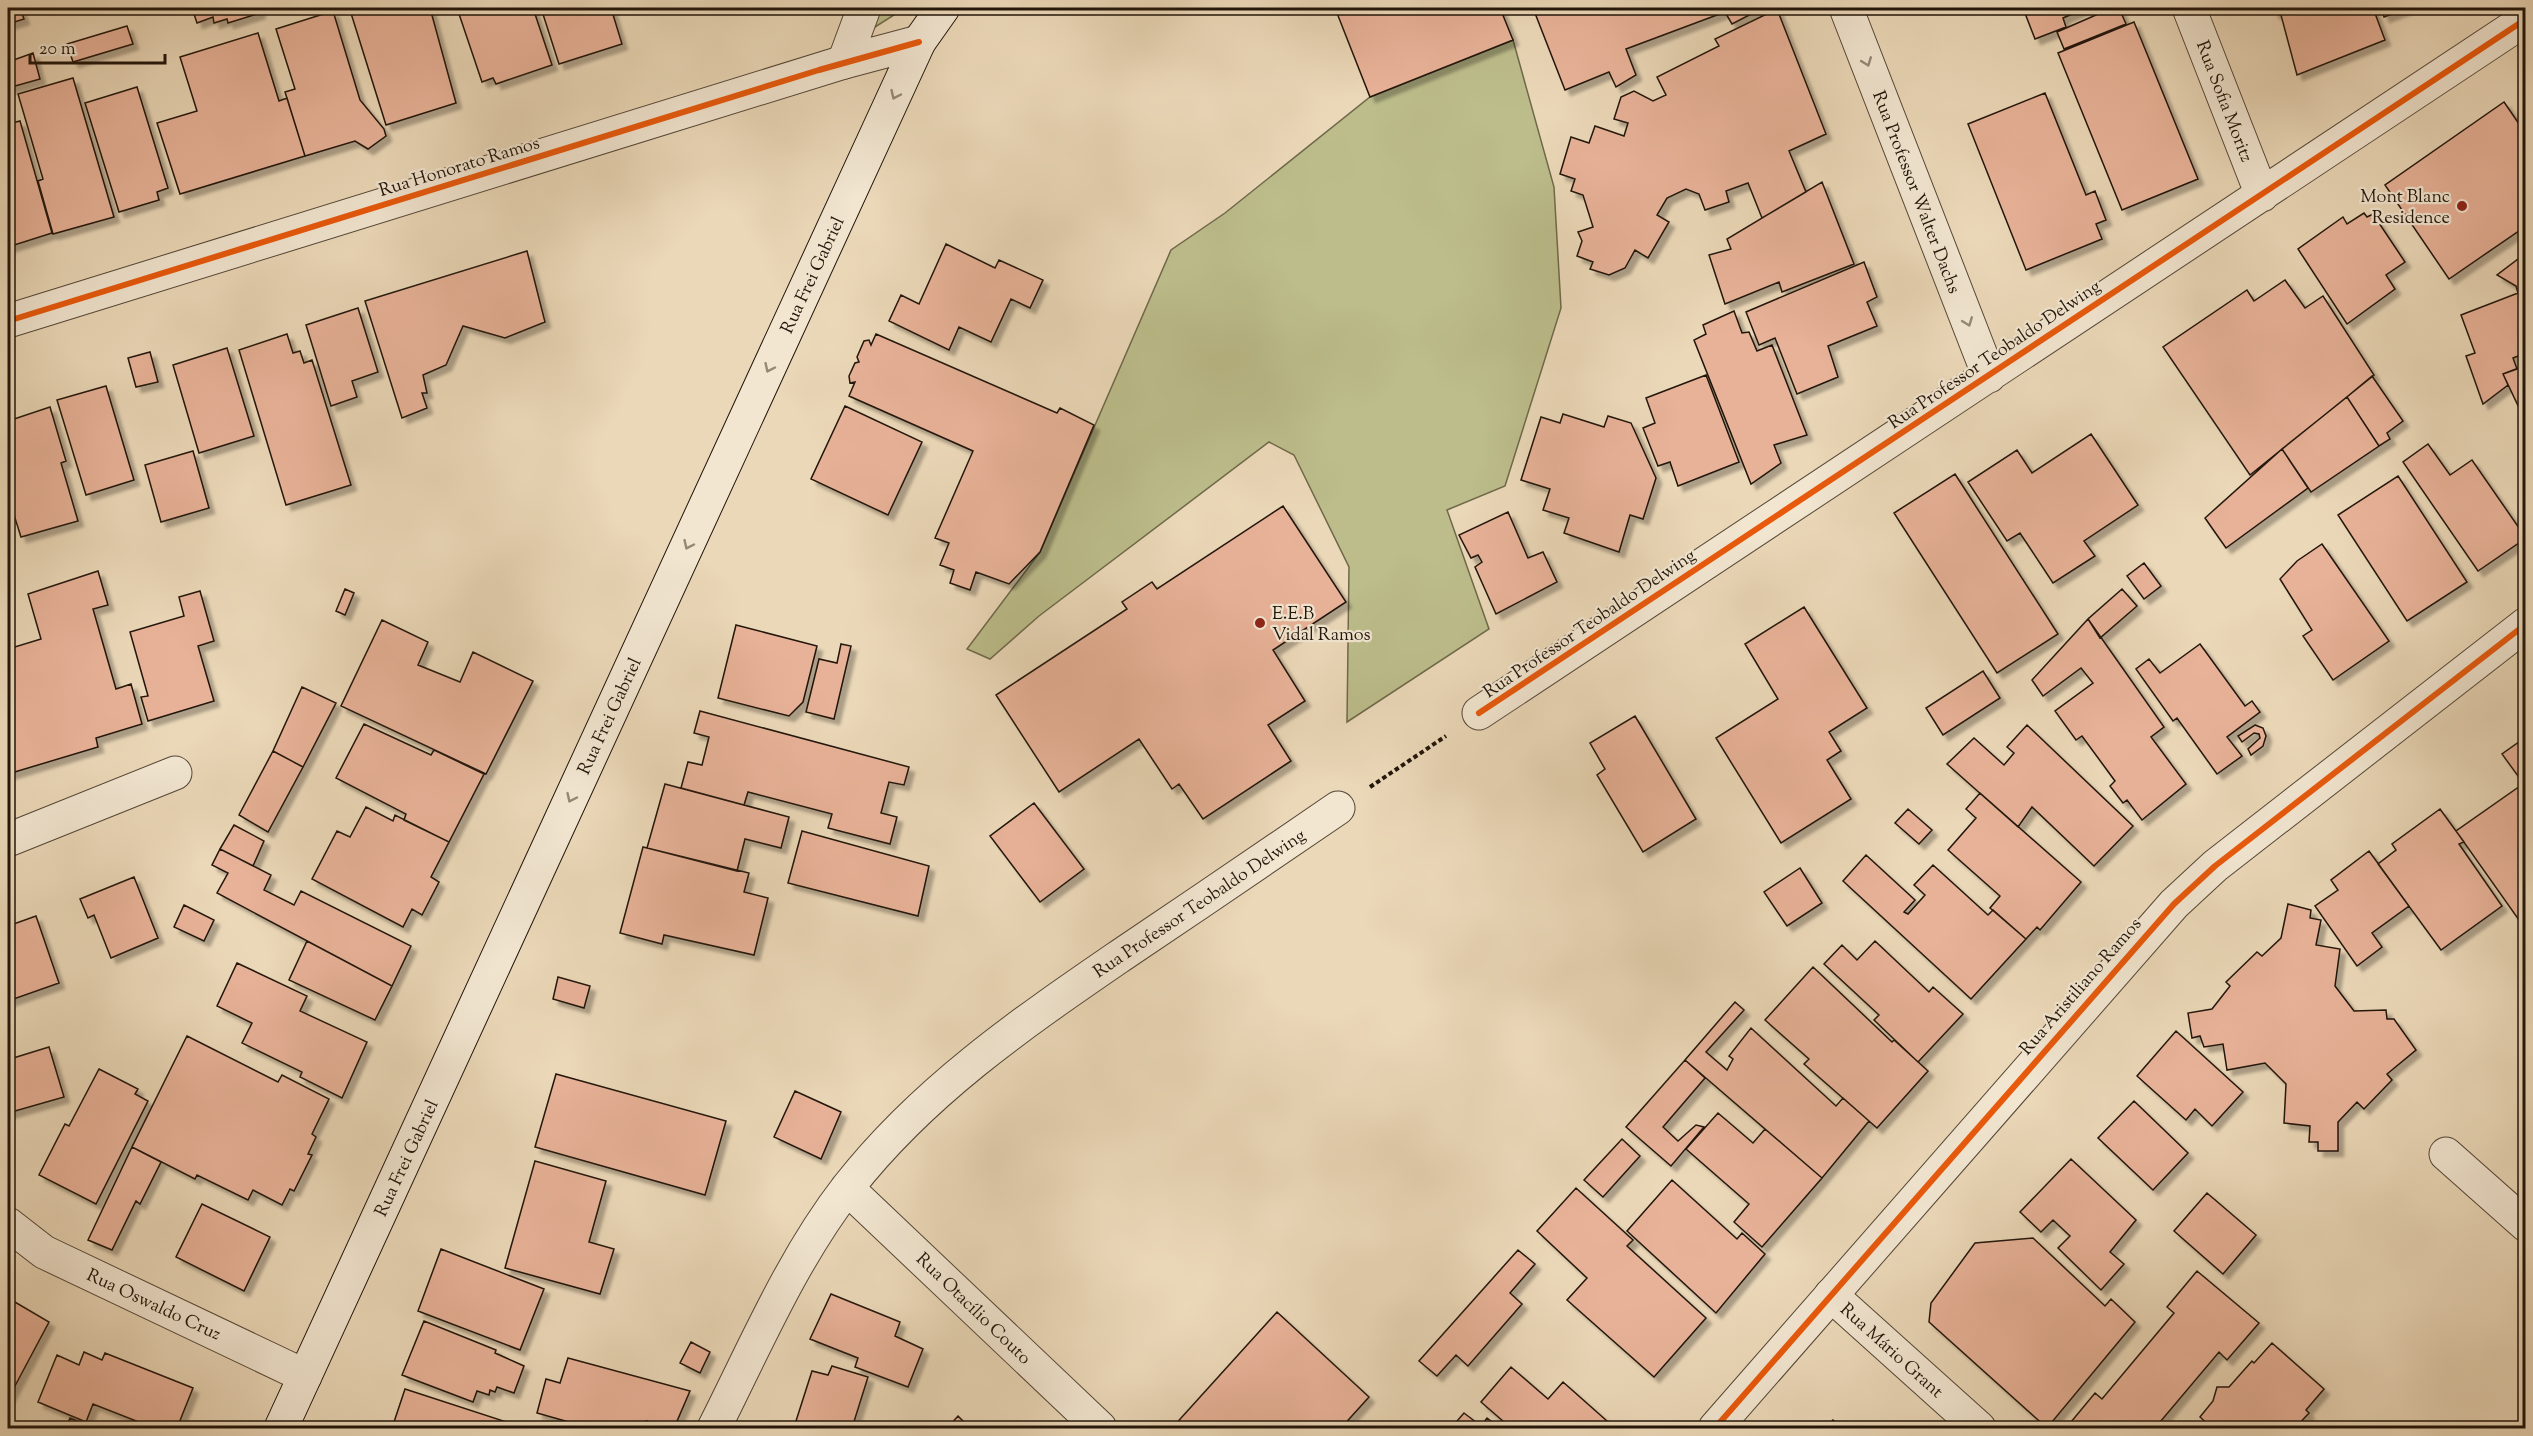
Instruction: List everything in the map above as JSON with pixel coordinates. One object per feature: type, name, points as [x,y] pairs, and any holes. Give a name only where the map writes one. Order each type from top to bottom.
[{"type":"street","points":[[844,62],[864,8]]},
{"type":"street","name":"Rua Frei Gabriel","points":[[281,1428],[919,42],[943,8]]},
{"type":"street","name":"Rua Professor Walter Dachs","points":[[1846,8],[1989,376]]},
{"type":"street","name":"Rua Sofia Moritz","points":[[2189,8],[2262,195]]},
{"type":"street","name":"Rua Professor Teobaldo Delwing","points":[[1479,713],[2526,19]]},
{"type":"street","name":"Rua Honorato Ramos","points":[[8,321],[844,62],[919,42]]},
{"type":"street","name":"Rua Aristiliano Ramos","points":[[1715,1428],[2174,904],[2215,866],[2526,624]]},
{"type":"street","points":[[8,840],[175,773]]},
{"type":"street","name":"Rua Professor Teobaldo Delwing","points":[[714,1428],[789,1281],[847,1188],[896,1130],[952,1078],[1029,1019],[1338,808]]},
{"type":"street","points":[[2446,1154],[2526,1225]]},
{"type":"street","name":"Rua Otacílio Couto","points":[[847,1188],[1100,1428]]},
{"type":"street","name":"Rua Oswaldo Cruz","points":[[8,1224],[44,1251],[305,1376]]},
{"type":"street","name":"Rua Mário Grant","points":[[1831,1295],[1979,1428]]},
{"type":"green space","points":[[879,8],[905,8],[872,29]]},
{"type":"green space","points":[[1513,40],[1554,187],[1561,308],[1505,486],[1447,510],[1489,629],[1347,722],[1349,567],[1294,455],[1269,442],[1039,616],[990,659],[967,649],[1040,552],[1171,250],[1225,213],[1370,97]]},
{"type":"building","points":[[8,8],[20,8],[24,19],[8,24]]},
{"type":"building","points":[[192,8],[259,8],[260,13],[228,23],[227,19],[214,23],[213,17],[197,23]]},
{"type":"building","points":[[430,8],[456,103],[386,125],[350,10]]},
{"type":"building","points":[[457,8],[533,8],[552,65],[496,84],[493,78],[482,82]]},
{"type":"building","points":[[541,8],[611,8],[622,44],[559,64]]},
{"type":"building","points":[[1335,8],[1500,8],[1513,40],[1370,97]]},
{"type":"building","points":[[1533,8],[1761,9],[1732,24],[1725,12],[1626,49],[1636,75],[1616,87],[1609,72],[1565,90]]},
{"type":"building","points":[[2023,8],[2086,8],[2063,18],[2066,27],[2035,39]]},
{"type":"building","points":[[2112,8],[2119,8],[2126,24],[2064,49],[2057,32]]},
{"type":"building","points":[[2272,8],[2373,8],[2385,40],[2297,75],[2281,15],[2274,13]]},
{"type":"building","points":[[2381,8],[2408,8],[2384,17]]},
{"type":"building","points":[[1777,9],[1826,134],[1789,151],[1806,192],[1762,218],[1748,183],[1726,191],[1729,202],[1705,210],[1699,194],[1686,189],[1667,198],[1657,215],[1669,222],[1648,258],[1635,250],[1625,268],[1609,275],[1590,269],[1593,262],[1577,256],[1582,241],[1578,232],[1593,227],[1583,195],[1571,191],[1575,179],[1560,174],[1571,137],[1589,143],[1595,126],[1624,136],[1628,123],[1614,119],[1621,97],[1634,91],[1653,101],[1666,95],[1657,77],[1719,46],[1715,39]]},
{"type":"building","points":[[333,11],[360,100],[384,129],[386,136],[368,149],[355,141],[305,156],[285,92],[295,89],[276,29]]},
{"type":"building","points":[[2134,22],[2198,179],[2122,210],[2058,53]]},
{"type":"building","points":[[127,26],[133,44],[73,62],[67,44]]},
{"type":"building","points":[[258,33],[279,101],[287,98],[305,156],[180,194],[157,123],[197,111],[180,57]]},
{"type":"building","points":[[33,53],[40,79],[8,88],[8,62]]},
{"type":"building","points":[[73,78],[114,217],[53,234],[38,181],[43,179],[18,94]]},
{"type":"building","points":[[137,87],[168,188],[157,192],[159,200],[119,212],[85,103]]},
{"type":"building","points":[[2045,93],[2086,195],[2095,191],[2106,220],[2096,224],[2102,239],[2026,270],[1968,124]]},
{"type":"building","name":"Mont Blanc Residence","points":[[2504,102],[2526,134],[2526,226],[2449,279],[2385,185]]},
{"type":"building","points":[[20,121],[52,233],[8,247],[8,124]]},
{"type":"building","points":[[1822,182],[1854,264],[1782,292],[1779,282],[1725,304],[1709,255],[1731,249],[1727,239]]},
{"type":"building","points":[[2364,213],[2367,217],[2373,214],[2405,262],[2386,275],[2395,289],[2347,324],[2298,249],[2343,217],[2347,224]]},
{"type":"building","points":[[946,244],[995,268],[999,260],[1043,280],[1030,308],[1011,299],[991,342],[959,327],[949,350],[889,321],[901,295],[919,304]]},
{"type":"building","points":[[527,251],[545,322],[505,338],[463,326],[446,365],[423,375],[427,393],[422,393],[427,408],[402,418],[365,301]]},
{"type":"building","points":[[2526,253],[2526,353],[2513,358],[2517,369],[2503,374],[2508,385],[2483,404],[2466,356],[2475,353],[2461,315],[2518,293],[2516,286],[2497,275]]},
{"type":"building","points":[[1864,262],[1877,297],[1867,302],[1877,326],[1828,346],[1838,377],[1797,394],[1775,338],[1759,345],[1746,312]]},
{"type":"building","points":[[2285,280],[2305,308],[2323,296],[2374,375],[2250,475],[2163,347],[2247,290],[2254,301]]},
{"type":"building","points":[[358,308],[378,372],[352,381],[357,397],[331,406],[306,325]]},
{"type":"building","points":[[1734,311],[1742,333],[1749,332],[1757,351],[1772,345],[1807,435],[1774,445],[1781,463],[1751,484],[1694,340],[1706,334],[1703,325]]},
{"type":"building","points":[[287,334],[293,353],[300,351],[304,363],[312,360],[351,485],[286,505],[239,350]]},
{"type":"building","points":[[876,334],[1057,413],[1060,408],[1094,425],[1040,552],[1009,584],[976,572],[970,590],[950,583],[954,570],[940,565],[949,543],[935,538],[973,451],[849,396],[855,382],[850,383],[849,376],[855,363],[859,362],[857,357],[864,341],[869,340],[871,345]]},
{"type":"building","points":[[227,348],[254,436],[199,453],[173,365]]},
{"type":"building","points":[[150,352],[158,382],[136,387],[128,358]]},
{"type":"building","points":[[2526,365],[2526,413],[2522,414],[2503,374]]},
{"type":"building","points":[[1706,375],[1739,462],[1678,486],[1670,462],[1658,466],[1643,428],[1655,423],[1646,398]]},
{"type":"building","points":[[2372,376],[2403,421],[2387,433],[2390,439],[2379,446],[2347,397]]},
{"type":"building","points":[[106,386],[134,480],[86,495],[57,400]]},
{"type":"building","points":[[2347,397],[2379,446],[2311,492],[2282,449]]},
{"type":"building","points":[[845,406],[922,442],[888,515],[811,479]]},
{"type":"building","points":[[50,407],[66,461],[61,463],[78,521],[21,537],[8,496],[8,421]]},
{"type":"building","points":[[1563,414],[1604,427],[1608,416],[1631,423],[1656,478],[1643,519],[1630,515],[1619,552],[1564,533],[1569,518],[1543,510],[1550,489],[1521,480],[1541,417],[1560,423]]},
{"type":"building","points":[[2091,434],[2138,505],[2084,541],[2095,556],[2053,583],[2020,533],[2007,541],[1968,482],[2017,450],[2032,473]]},
{"type":"building","points":[[2428,444],[2450,475],[2472,460],[2526,538],[2478,571],[2403,462]]},
{"type":"building","points":[[2282,449],[2308,488],[2226,548],[2205,518]]},
{"type":"building","points":[[193,451],[209,508],[161,522],[145,465]]},
{"type":"building","points":[[1955,474],[2058,634],[1997,673],[1894,513]]},
{"type":"building","points":[[2398,476],[2467,582],[2407,621],[2338,515]]},
{"type":"building","points":[[1283,506],[1346,602],[1273,650],[1305,701],[1268,725],[1291,761],[1203,819],[1179,784],[1172,789],[1139,739],[1059,792],[996,695],[1127,609],[1122,602],[1152,582],[1157,589]]},
{"type":"building","points":[[1508,512],[1528,558],[1543,552],[1557,582],[1496,614],[1475,567],[1482,562],[1478,555],[1471,558],[1459,535]]},
{"type":"building","points":[[2322,544],[2389,641],[2333,680],[2303,636],[2312,630],[2280,579],[2297,561]]},
{"type":"building","points":[[2144,563],[2161,586],[2144,599],[2127,576]]},
{"type":"building","points":[[98,571],[108,605],[93,609],[116,689],[131,684],[142,724],[96,738],[98,747],[8,774],[8,649],[41,639],[28,594]]},
{"type":"building","points":[[345,589],[354,593],[345,615],[336,611]]},
{"type":"building","points":[[2122,589],[2137,606],[2100,638],[2088,619]]},
{"type":"building","points":[[200,591],[214,641],[198,646],[214,701],[148,721],[141,697],[148,696],[130,632],[184,616],[179,597]]},
{"type":"building","points":[[1804,607],[1867,708],[1829,732],[1841,751],[1827,760],[1851,799],[1781,843],[1716,738],[1778,699],[1745,644]]},
{"type":"building","points":[[2088,619],[2164,727],[2151,737],[2186,784],[2142,820],[2127,800],[2123,803],[2110,786],[2115,781],[2082,736],[2076,740],[2055,711],[2093,683],[2081,668],[2043,696],[2032,680]]},
{"type":"building","points":[[382,620],[428,642],[418,665],[460,682],[473,652],[533,681],[486,774],[341,706]]},
{"type":"building","points":[[736,625],[817,646],[803,702],[789,716],[718,698]]},
{"type":"building","points":[[841,644],[851,646],[834,719],[806,712],[819,659],[837,663]]},
{"type":"building","points":[[2200,644],[2245,706],[2252,701],[2260,712],[2227,737],[2242,756],[2217,774],[2177,718],[2173,721],[2136,669],[2149,659],[2160,673]]},
{"type":"building","points":[[1983,671],[2000,698],[1943,735],[1926,708]]},
{"type":"building","points":[[302,687],[336,703],[303,767],[273,751]]},
{"type":"building","points":[[700,711],[909,767],[904,785],[889,782],[881,813],[897,817],[890,844],[828,828],[832,814],[748,792],[744,805],[681,788],[688,762],[702,765],[709,737],[694,733]]},
{"type":"building","points":[[1635,716],[1696,819],[1643,852],[1597,775],[1605,769],[1590,743]]},
{"type":"building","points":[[364,724],[431,755],[434,750],[484,774],[449,842],[404,820],[406,814],[336,778]]},
{"type":"building","points":[[2027,725],[2133,826],[2094,866],[2032,807],[2018,827],[1947,764],[1974,738],[2004,765],[2014,753],[2007,747]]},
{"type":"building","points":[[2255,725],[2263,728],[2266,736],[2263,746],[2251,755],[2248,749],[2260,738],[2259,734],[2254,733],[2242,742],[2238,736]]},
{"type":"building","points":[[2526,737],[2526,787],[2502,754]]},
{"type":"building","points":[[273,751],[303,767],[268,832],[239,815]]},
{"type":"building","points":[[665,784],[789,817],[781,848],[745,839],[737,871],[647,848]]},
{"type":"building","points":[[2523,784],[2526,787],[2526,930],[2456,831]]},
{"type":"building","points":[[1980,793],[2081,882],[2040,930],[2037,927],[2026,939],[1990,908],[2000,896],[1948,850],[1976,818],[1966,809]]},
{"type":"building","points":[[1034,803],[1084,869],[1040,902],[990,836]]},
{"type":"building","points":[[366,807],[393,821],[395,815],[449,842],[431,877],[439,882],[422,915],[412,909],[403,927],[312,879],[337,831],[350,837]]},
{"type":"building","points":[[1908,809],[1932,830],[1919,844],[1895,823]]},
{"type":"building","points":[[2440,809],[2464,842],[2459,844],[2502,906],[2441,950],[2378,864],[2396,850],[2392,844]]},
{"type":"building","points":[[234,825],[264,841],[253,866],[220,849]]},
{"type":"building","points":[[802,831],[929,866],[918,916],[788,883]]},
{"type":"building","points":[[643,847],[749,873],[744,892],[768,898],[754,955],[664,935],[662,944],[620,933]]},
{"type":"building","points":[[220,849],[271,875],[264,890],[294,905],[301,891],[411,946],[392,986],[217,893],[228,873],[212,865]]},
{"type":"building","points":[[2369,851],[2409,906],[2372,933],[2382,947],[2357,966],[2315,906],[2338,890],[2331,880]]},
{"type":"building","points":[[1866,855],[1915,900],[1904,912],[1908,914],[1925,895],[1914,885],[1933,865],[1988,915],[1993,910],[2026,939],[1971,999],[1843,881]]},
{"type":"building","points":[[1800,868],[1822,903],[1787,926],[1764,892]]},
{"type":"building","points":[[134,877],[158,938],[111,958],[94,915],[88,918],[80,899]]},
{"type":"building","points":[[2288,904],[2311,910],[2310,918],[2321,920],[2316,945],[2340,949],[2335,986],[2354,1011],[2386,1010],[2387,1019],[2394,1019],[2416,1050],[2387,1074],[2392,1080],[2364,1109],[2357,1102],[2338,1122],[2338,1151],[2318,1151],[2318,1142],[2309,1142],[2310,1126],[2284,1123],[2286,1084],[2265,1063],[2227,1070],[2223,1044],[2204,1047],[2200,1036],[2192,1038],[2188,1013],[2212,1009],[2230,986],[2226,982],[2257,952],[2262,956],[2281,938]]},
{"type":"building","points":[[184,905],[214,920],[204,941],[174,927]]},
{"type":"building","points":[[36,916],[59,983],[8,1001],[8,926]]},
{"type":"building","points":[[307,941],[392,986],[375,1020],[289,980]]},
{"type":"building","points":[[1875,941],[1929,992],[1933,987],[1963,1014],[1918,1062],[1874,1020],[1879,1015],[1824,964],[1842,945],[1857,960]]},
{"type":"building","points":[[237,963],[307,996],[300,1011],[367,1042],[342,1098],[300,1077],[302,1072],[242,1043],[252,1023],[217,1006]]},
{"type":"building","points":[[1813,967],[1892,1042],[1894,1040],[1928,1071],[1877,1128],[1804,1064],[1809,1059],[1765,1020]]},
{"type":"building","points":[[558,977],[590,986],[584,1008],[553,999]]},
{"type":"building","points":[[1735,1002],[1744,1010],[1706,1052],[1727,1070],[1733,1059],[1729,1056],[1751,1028],[1836,1106],[1843,1098],[1869,1121],[1822,1178],[1685,1060]]},
{"type":"building","points":[[2176,1031],[2243,1092],[2212,1126],[2195,1109],[2186,1120],[2137,1076]]},
{"type":"building","points":[[187,1036],[278,1082],[282,1075],[329,1099],[312,1134],[316,1137],[308,1154],[312,1155],[294,1191],[290,1189],[282,1205],[253,1190],[248,1200],[197,1175],[195,1179],[132,1147]]},
{"type":"building","points":[[49,1047],[64,1097],[8,1113],[8,1052],[10,1059]]},
{"type":"building","points":[[1685,1060],[1705,1078],[1663,1127],[1678,1141],[1696,1125],[1704,1127],[1671,1166],[1626,1127]]},
{"type":"building","points":[[99,1069],[138,1089],[135,1094],[148,1101],[96,1204],[39,1175],[65,1124],[69,1126]]},
{"type":"building","points":[[556,1074],[726,1121],[705,1195],[535,1147]]},
{"type":"building","points":[[795,1091],[841,1112],[821,1159],[774,1137]]},
{"type":"building","points":[[2134,1101],[2188,1153],[2153,1190],[2098,1138]]},
{"type":"building","points":[[1718,1113],[1753,1143],[1765,1129],[1822,1178],[1762,1247],[1734,1222],[1749,1204],[1686,1149]]},
{"type":"building","points":[[1622,1139],[1640,1156],[1603,1197],[1584,1180]]},
{"type":"building","points":[[132,1147],[161,1162],[140,1204],[136,1201],[112,1250],[88,1240]]},
{"type":"building","points":[[2071,1159],[2136,1220],[2110,1252],[2124,1264],[2101,1290],[2058,1248],[2070,1236],[2053,1220],[2041,1232],[2020,1212]]},
{"type":"building","points":[[535,1161],[606,1181],[589,1242],[614,1249],[600,1294],[505,1268]]},
{"type":"building","points":[[1672,1180],[1737,1239],[1742,1233],[1765,1254],[1716,1313],[1627,1231]]},
{"type":"building","points":[[1576,1188],[1633,1240],[1627,1246],[1706,1318],[1654,1377],[1567,1300],[1587,1278],[1537,1231]]},
{"type":"building","points":[[2207,1193],[2256,1235],[2223,1274],[2174,1231]]},
{"type":"building","points":[[202,1204],[270,1237],[244,1291],[176,1257]]},
{"type":"building","points":[[2033,1238],[2105,1306],[2111,1299],[2135,1322],[2047,1428],[1929,1322],[1931,1303],[1975,1243]]},
{"type":"building","points":[[441,1249],[544,1289],[520,1350],[418,1311]]},
{"type":"building","points":[[1518,1250],[1535,1264],[1510,1293],[1522,1304],[1468,1366],[1456,1355],[1437,1376],[1419,1361]]},
{"type":"building","points":[[2197,1271],[2259,1323],[2227,1360],[2219,1352],[2155,1428],[2077,1428],[2071,1422],[2095,1393],[2102,1399],[2174,1313],[2167,1307]]},
{"type":"building","points":[[831,1294],[900,1322],[895,1336],[923,1349],[908,1387],[855,1367],[858,1358],[810,1339]]},
{"type":"building","points":[[8,1298],[49,1322],[8,1399]]},
{"type":"building","points":[[1277,1312],[1369,1397],[1341,1428],[1172,1428]]},
{"type":"building","points":[[424,1321],[496,1350],[495,1353],[524,1366],[514,1393],[497,1387],[495,1392],[490,1390],[489,1395],[477,1391],[473,1402],[402,1375]]},
{"type":"building","points":[[691,1342],[710,1352],[700,1373],[680,1363]]},
{"type":"building","points":[[2272,1343],[2324,1389],[2306,1410],[2309,1413],[2295,1428],[2212,1428],[2200,1417],[2213,1401],[2217,1387],[2229,1387]]},
{"type":"building","points":[[84,1352],[102,1360],[105,1353],[193,1388],[177,1428],[154,1428],[93,1404],[86,1422],[38,1402],[57,1355],[79,1365]]},
{"type":"building","points":[[568,1358],[690,1391],[674,1428],[646,1421],[644,1428],[590,1428],[537,1413],[546,1379],[560,1383]]},
{"type":"building","points":[[832,1366],[868,1377],[852,1428],[819,1428],[796,1421],[812,1371],[828,1375]]},
{"type":"building","points":[[1511,1367],[1548,1399],[1563,1382],[1607,1421],[1601,1428],[1511,1428],[1481,1402]]},
{"type":"building","points":[[405,1389],[525,1428],[392,1428]]},
{"type":"building","points":[[1464,1413],[1481,1426],[1487,1418],[1500,1428],[1451,1428]]},
{"type":"building","points":[[958,1416],[970,1428],[947,1428]]},
{"type":"building","points":[[70,1418],[94,1428],[66,1428]]},
{"type":"building","points":[[1833,1420],[1842,1428],[1825,1428]]},
{"type":"cycle path","points":[[1479,713],[2526,19]]},
{"type":"cycle path","points":[[8,321],[819,70],[919,42]]},
{"type":"cycle path","points":[[1715,1428],[2174,904],[2215,866],[2526,624]]},
{"type":"place","name":"Mont Blanc Residence","points":[[2462,206]]},
{"type":"place","name":"E.E.B Vidal Ramos","points":[[1260,623]]}]
